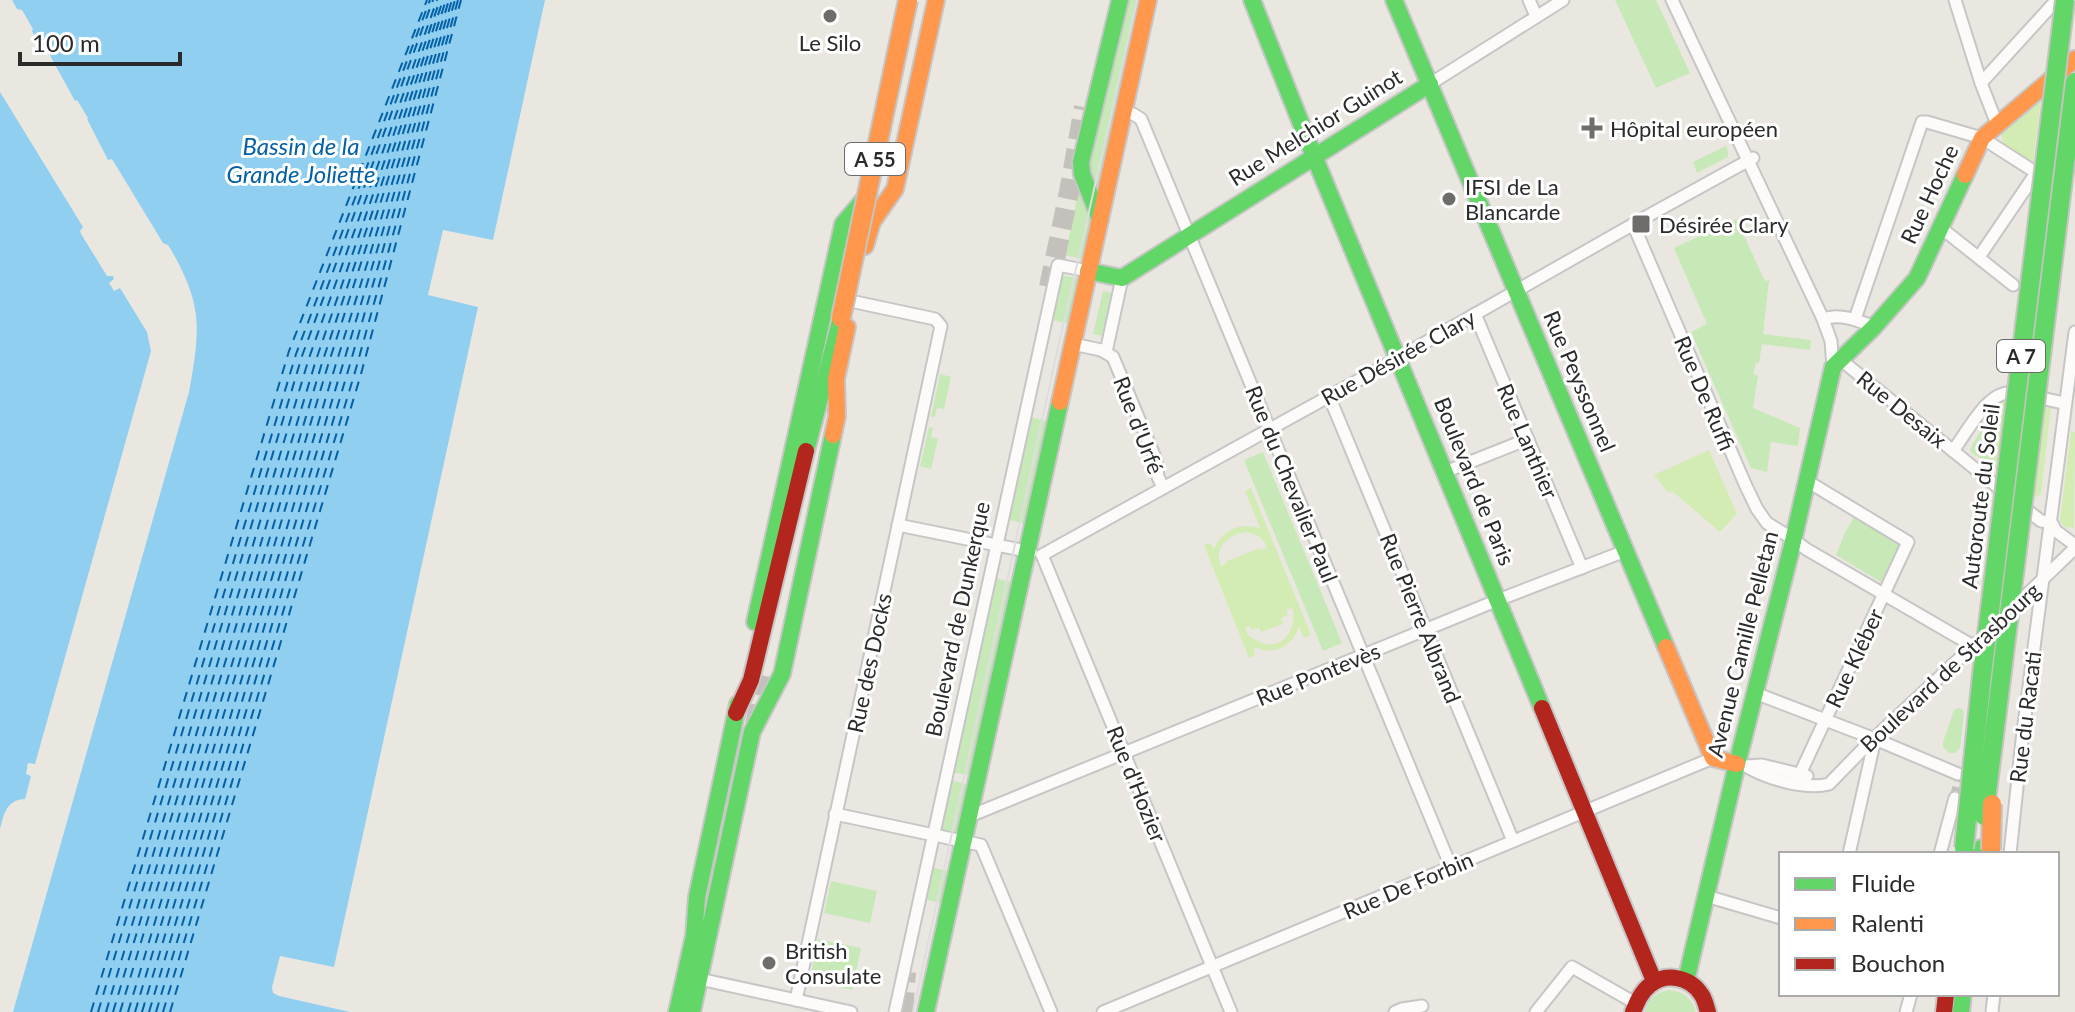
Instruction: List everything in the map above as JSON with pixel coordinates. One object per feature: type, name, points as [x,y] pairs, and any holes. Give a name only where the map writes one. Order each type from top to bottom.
[{"type":"main road","name":"A 55","points":[[808,464],[908,0]]},
{"type":"main road","points":[[692,1012],[697,897],[796,429],[843,224],[875,186],[908,26],[918,0]]},
{"type":"main road","points":[[677,1012],[692,977],[752,732],[782,674],[837,416],[836,379],[868,232],[895,189],[936,0]]},
{"type":"main road","points":[[1084,107],[1107,0]]},
{"type":"main road","points":[[1100,219],[1082,174],[1081,162],[1120,0]]},
{"type":"main road","points":[[926,1012],[970,816],[1035,553],[1073,344],[1148,0]]},
{"type":"main road","name":"Boulevard de Paris","points":[[1252,0],[1654,981]]},
{"type":"main road","name":"Rue Peyssonnel","points":[[1394,0],[1713,758]]},
{"type":"main road","name":"Autoroute du Soleil","points":[[1983,851],[1978,712],[2059,2]]},
{"type":"main road","name":"Rue Hoche","points":[[1837,363],[1917,278],[1982,138],[2075,59]]},
{"type":"main road","name":"Autoroute du Soleil","points":[[1992,760],[2075,82]]},
{"type":"main road","name":"Rue Melchior Guinot","points":[[1122,278],[1430,84]]},
{"type":"main road","points":[[1088,271],[1122,278]]},
{"type":"main road","name":"Avenue Camille Pelletan","points":[[1686,981],[1742,765],[1755,693],[1796,542],[1806,482],[1837,363]]},
{"type":"main road","points":[[736,713],[751,680],[808,464]]},
{"type":"main road","points":[[766,674],[808,464]]},
{"type":"main road","points":[[1713,758],[1742,765]]},
{"type":"main road","points":[[1983,851],[1992,760]]},
{"type":"main road","name":"A 7","points":[[1984,816],[1992,760]]},
{"type":"main road","points":[[1634,1007],[1639,994],[1654,981],[1670,977],[1686,981],[1699,991],[1712,1010]]},
{"type":"street","points":[[1529,0],[1536,16]]},
{"type":"street","name":"Rue Melchior Guinot","points":[[1430,84],[1563,0]]},
{"type":"street","name":"Avenue Camille Pelletan","points":[[1672,0],[1751,159],[1823,319],[1837,363]]},
{"type":"street","points":[[1955,0],[1997,124]]},
{"type":"street","points":[[1981,83],[2059,2]]},
{"type":"street","name":"Rue du Chevalier Paul","points":[[1123,111],[1141,119],[1451,867]]},
{"type":"street","points":[[1855,319],[1922,122],[1982,138],[2075,198]]},
{"type":"street","name":"Rue Désirée Clary","points":[[1035,553],[1329,396],[1751,159]]},
{"type":"street","points":[[1979,257],[2036,173]]},
{"type":"street","name":"Rue De Ruffi","points":[[1633,224],[1757,509],[1771,527],[1973,646]]},
{"type":"street","points":[[1940,227],[2013,285]]},
{"type":"street","name":"Boulevard de Dunkerque","points":[[895,1012],[1058,265],[1088,271]]},
{"type":"street","points":[[1106,352],[1122,278]]},
{"type":"street","points":[[828,296],[853,302]]},
{"type":"street","name":"Rue des Docks","points":[[796,1000],[941,326],[935,319],[853,302]]},
{"type":"street","name":"Rue Lanthier","points":[[1475,314],[1582,568]]},
{"type":"street","points":[[1823,319],[1829,316],[1855,319],[1874,327]]},
{"type":"street","name":"Rue du Racati","points":[[1983,851],[2016,798],[2042,580],[2068,409],[2075,332]]},
{"type":"street","name":"Rue d'Urfé","points":[[1073,344],[1106,352],[1113,357],[1156,460],[1163,487]]},
{"type":"street","name":"Rue Desaix","points":[[1837,363],[2041,521],[2051,522],[2056,531],[2075,546]]},
{"type":"street","points":[[1953,451],[1987,403],[1998,394],[2010,393],[2068,409]]},
{"type":"street","name":"Rue Pierre Albrand","points":[[1329,396],[1513,841]]},
{"type":"street","points":[[1445,472],[1528,439]]},
{"type":"street","name":"Rue Kléber","points":[[1800,774],[1908,542],[1806,482]]},
{"type":"street","points":[[898,525],[1035,553]]},
{"type":"street","name":"Boulevard de Strasbourg","points":[[1820,785],[1829,784],[2075,546]]},
{"type":"street","name":"Rue Pontevès","points":[[970,816],[1625,551]]},
{"type":"street","name":"Rue d'Hozier","points":[[1035,553],[1124,754],[1231,1012]]},
{"type":"street","points":[[1755,693],[1958,774]]},
{"type":"street","points":[[1849,852],[1875,739]]},
{"type":"street","name":"Rue De Forbin","points":[[1103,1012],[1713,758]]},
{"type":"street","points":[[1742,765],[1762,765],[1800,774],[1820,785]]},
{"type":"street","points":[[1742,765],[1759,774],[1808,786],[1820,785]]},
{"type":"street","points":[[2003,793],[2016,798]]},
{"type":"street","points":[[1941,852],[1955,798]]},
{"type":"street","points":[[835,814],[981,845],[1051,1012]]},
{"type":"street","points":[[1706,896],[1779,917]]},
{"type":"street","points":[[1536,1012],[1572,967],[1634,1007]]},
{"type":"street","points":[[692,977],[851,1012]]},
{"type":"street","points":[[1395,1012],[1422,1006]]},
{"type":"green space","points":[[1128,0],[1142,0],[1100,199],[1092,186],[1088,154]]},
{"type":"green space","points":[[1615,0],[1656,0],[1690,73],[1656,88]]},
{"type":"green space","points":[[2041,99],[2033,162],[2030,163],[2006,146],[2002,130]]},
{"type":"green space","points":[[1726,146],[1728,157],[1697,173],[1693,162]]},
{"type":"green space","points":[[1080,186],[1093,212],[1086,260],[1065,255]]},
{"type":"green space","points":[[1736,219],[1765,281],[1769,280],[1763,334],[1811,340],[1810,350],[1762,344],[1759,363],[1756,363],[1753,373],[1758,376],[1753,408],[1800,428],[1798,446],[1771,442],[1767,472],[1751,468],[1691,332],[1707,324],[1674,248],[1713,230],[1715,232]]},
{"type":"green space","points":[[1061,275],[1081,279],[1071,324],[1051,320]]},
{"type":"green space","points":[[1103,291],[1113,293],[1103,336],[1093,334]]},
{"type":"green space","points":[[940,374],[951,377],[944,409],[937,408],[935,417],[931,417]]},
{"type":"green space","points":[[2008,397],[2051,407],[2041,494],[2033,498],[1993,467],[1998,401]]},
{"type":"green space","points":[[1998,401],[1993,467],[1970,449]]},
{"type":"green space","points":[[1031,417],[1050,422],[1027,524],[1008,520]]},
{"type":"green space","points":[[929,427],[933,428],[931,437],[938,439],[931,469],[920,466]]},
{"type":"green space","points":[[2071,432],[2075,432],[2074,528],[2064,527],[2060,520]]},
{"type":"green space","points":[[1709,450],[1737,514],[1720,532],[1672,491],[1669,493],[1654,475]]},
{"type":"green space","points":[[1263,452],[1342,643],[1323,651],[1244,460]]},
{"type":"green space","points":[[1251,488],[1311,635],[1304,638],[1299,627],[1281,648],[1261,650],[1254,647],[1255,655],[1249,658],[1204,545],[1210,543],[1214,549],[1232,529],[1245,526],[1260,528],[1245,491]],"holes":[[[1246,532],[1259,537],[1267,548],[1260,548],[1221,566],[1219,553],[1224,543]],[[1292,608],[1290,630],[1283,640],[1270,644],[1248,635],[1245,628],[1250,626],[1252,630],[1259,628],[1261,632],[1283,624],[1281,618],[1288,615],[1286,610]]]},
{"type":"green space","points":[[1854,517],[1899,545],[1881,582],[1836,555]]},
{"type":"green space","points":[[995,578],[1015,583],[972,776],[952,772]]},
{"type":"green space","points":[[1958,708],[1964,713],[1960,748],[1950,753],[1943,747],[1943,742],[1954,710]]},
{"type":"green space","points":[[950,780],[970,785],[960,833],[939,829]]},
{"type":"green space","points":[[931,867],[951,872],[944,904],[924,899]]},
{"type":"green space","points":[[831,881],[877,891],[870,923],[824,913]]},
{"type":"green space","points":[[818,939],[861,948],[852,990],[810,980]]},
{"type":"green space","points":[[1669,990],[1686,996],[1696,1012],[1645,1012],[1653,997]]},
{"type":"water","name":"Bassin de la Grande Joliette","points":[[12,0],[545,0],[493,240],[443,230],[428,295],[478,307],[334,967],[280,956],[272,987],[273,993],[279,996],[350,1012],[13,1012],[189,392],[197,334],[192,297],[177,261],[112,159],[108,160],[88,118],[47,50],[42,51],[22,10],[17,9]]},
{"type":"water","points":[[0,92],[83,227],[81,234],[107,276],[113,276],[109,283],[114,291],[120,288],[147,332],[151,351],[35,764],[28,763],[26,774],[31,776],[25,799],[10,805],[0,829]]},
{"type":"ferry route","points":[[91,1012],[289,351],[427,0]]},
{"type":"ferry route","points":[[98,1012],[296,354],[430,0]]},
{"type":"ferry route","points":[[106,1012],[302,356],[433,0]]},
{"type":"ferry route","points":[[113,1012],[309,358],[437,0]]},
{"type":"ferry route","points":[[120,1012],[316,360],[440,0]]},
{"type":"ferry route","points":[[128,1012],[322,363],[443,0]]},
{"type":"ferry route","points":[[135,1012],[328,365],[446,0]]},
{"type":"ferry route","points":[[142,1012],[335,367],[449,0]]},
{"type":"ferry route","points":[[149,1012],[452,0]]},
{"type":"ferry route","points":[[156,1012],[348,371],[455,0]]},
{"type":"ferry route","points":[[163,1012],[355,372],[458,0]]},
{"type":"ferry route","points":[[170,1012],[361,374],[461,0]]},
{"type":"tunnel","points":[[1049,287],[1084,107]]},
{"type":"tunnel","points":[[755,725],[766,674]]},
{"type":"tunnel","points":[[1955,798],[1961,775]]},
{"type":"tunnel","points":[[903,1012],[906,972]]},
{"type":"tram line","points":[[913,1012],[1137,0]]},
{"type":"traffic: fast","points":[[1100,219],[1082,174],[1081,162],[1120,0]]},
{"type":"traffic: fast","points":[[1252,0],[1542,708]]},
{"type":"traffic: fast","points":[[1394,0],[1666,647]]},
{"type":"traffic: fast","points":[[1964,848],[1982,675],[2065,0]]},
{"type":"traffic: fast","points":[[1984,816],[2075,82]]},
{"type":"traffic: fast","points":[[1088,271],[1122,278],[1430,84]]},
{"type":"traffic: fast","points":[[1686,981],[1833,367],[1917,278],[1965,175]]},
{"type":"traffic: fast","points":[[755,622],[843,224],[867,196]]},
{"type":"traffic: fast","points":[[806,451],[841,318]]},
{"type":"traffic: fast","points":[[926,1012],[1060,402]]},
{"type":"traffic: fast","points":[[692,1012],[752,732],[782,674],[833,435]]},
{"type":"traffic: fast","points":[[677,1012],[694,936],[697,897],[738,704]]},
{"type":"traffic: fast","points":[[1980,852],[1981,848]]},
{"type":"traffic: fast","points":[[1961,1012],[1963,996]]},
{"type":"traffic: slow","points":[[841,318],[908,0]]},
{"type":"traffic: slow","points":[[865,246],[872,222],[895,189],[936,0]]},
{"type":"traffic: slow","points":[[1060,402],[1148,0]]},
{"type":"traffic: slow","points":[[1965,175],[1982,138],[2075,59]]},
{"type":"traffic: slow","points":[[833,435],[837,416],[836,379],[847,327]]},
{"type":"traffic: slow","points":[[1666,647],[1713,758],[1737,764]]},
{"type":"traffic: slow","points":[[1991,850],[1992,804]]},
{"type":"traffic: jam","points":[[736,713],[751,680],[806,451]]},
{"type":"traffic: jam","points":[[1542,708],[1654,981]]},
{"type":"traffic: jam","points":[[1633,1012],[1647,988],[1656,981],[1670,978],[1684,980],[1696,988],[1704,998],[1708,1012]]},
{"type":"traffic: jam","points":[[1944,1012],[1946,996]]},
{"type":"place","name":"Le Silo","points":[[830,16]]},
{"type":"place","name":"Hôpital européen","points":[[1592,128]]},
{"type":"place","name":"IFSI de La Blancarde","points":[[1449,199]]},
{"type":"place","name":"Désirée Clary","points":[[1641,224]]},
{"type":"place","name":"British Consulate","points":[[769,963]]}]
